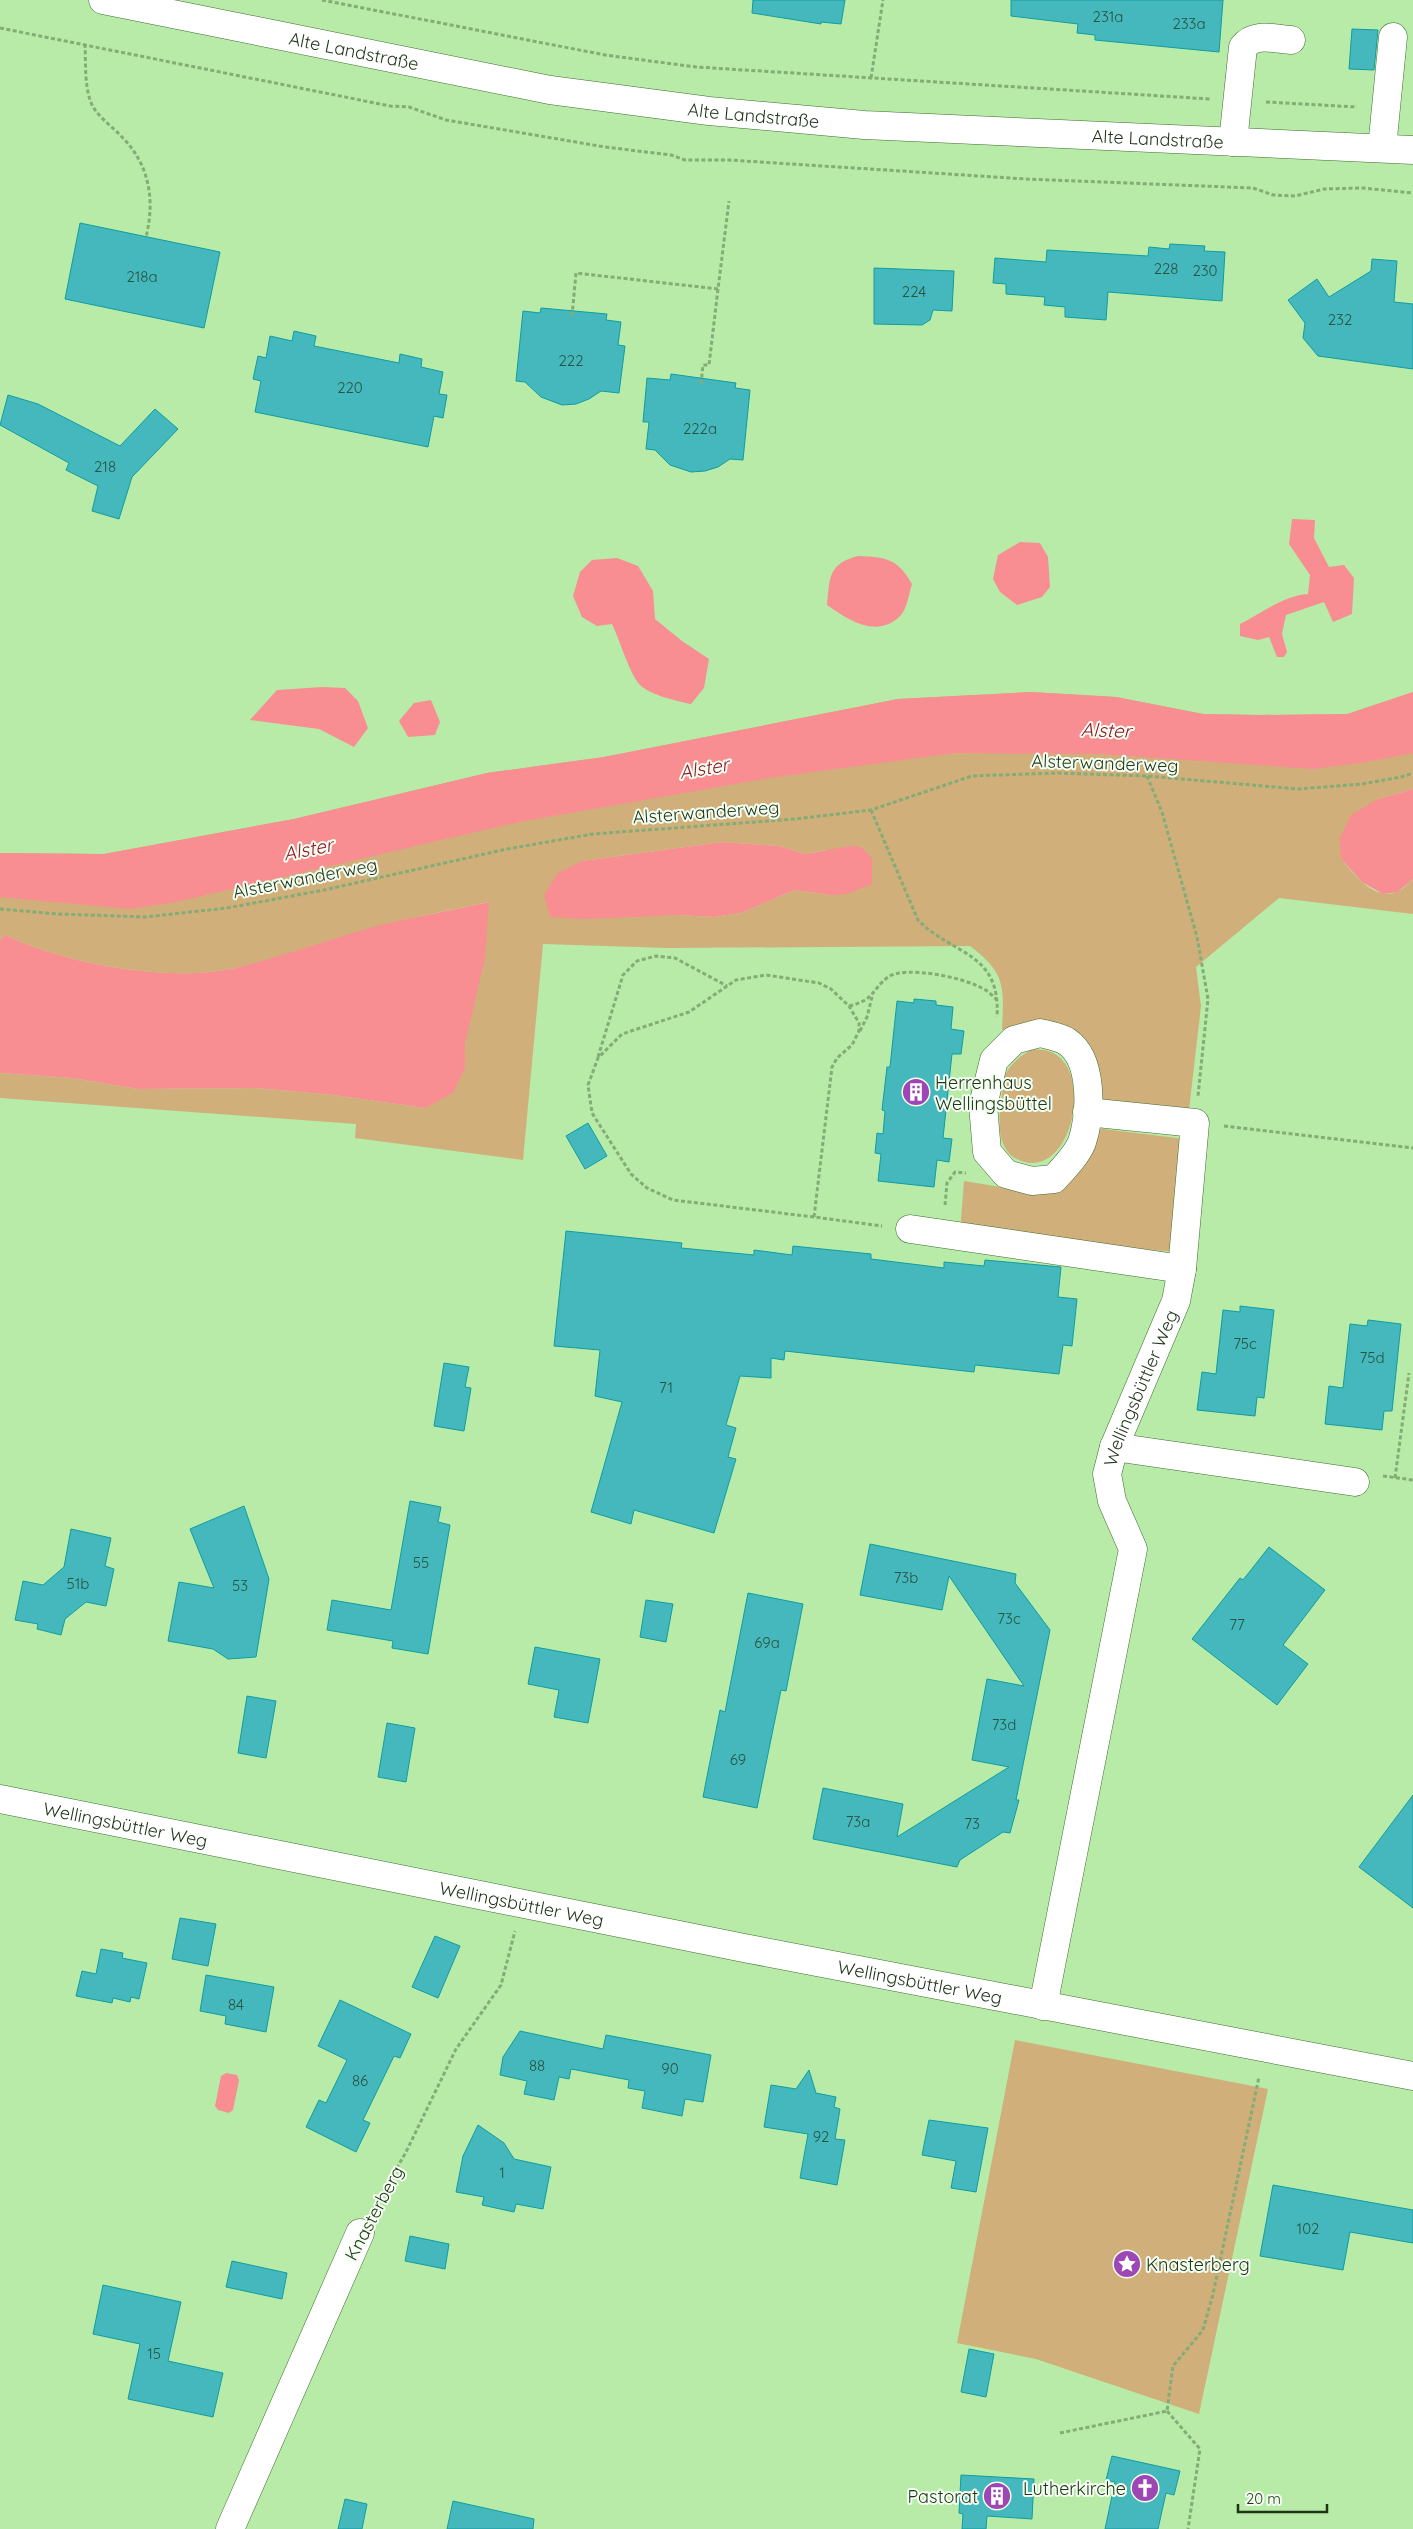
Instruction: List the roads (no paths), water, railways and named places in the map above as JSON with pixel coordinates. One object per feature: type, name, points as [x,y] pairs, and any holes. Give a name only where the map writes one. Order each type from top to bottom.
[{"type":"main road","name":"Alte Landstraße","points":[[103,0],[550,90],[709,111],[864,125],[1413,150]]},
{"type":"main road","points":[[1233,142],[1243,47],[1255,37],[1291,40]]},
{"type":"main road","points":[[1382,148],[1393,37]]},
{"type":"main road","points":[[1040,1033],[1066,1041],[1081,1060],[1084,1067],[1088,1082],[1087,1112],[1082,1143],[1067,1166],[1054,1179],[1032,1181],[1006,1174],[987,1152],[983,1104],[994,1060],[1014,1040],[1040,1033]]},
{"type":"main road","name":"Wellingsbüttler Weg","points":[[1044,2006],[1133,1549],[1112,1501],[1107,1474],[1114,1447],[1176,1301],[1182,1269],[1195,1123],[1087,1112]]},
{"type":"main road","points":[[910,1229],[1182,1269]]},
{"type":"main road","points":[[1114,1447],[1355,1482]]},
{"type":"main road","name":"Wellingsbüttler Weg","points":[[0,1799],[1044,2006],[1413,2076]]},
{"type":"main road","name":"Knasterberg","points":[[230,2529],[360,2233]]},
{"type":"water","points":[[1292,519],[1315,520],[1314,538],[1329,567],[1344,565],[1354,578],[1352,614],[1333,622],[1324,602],[1286,615],[1282,634],[1287,652],[1284,657],[1277,657],[1269,637],[1258,640],[1240,636],[1240,624],[1281,601],[1308,594],[1310,575],[1289,544]]},
{"type":"water","points":[[1020,542],[1040,543],[1048,557],[1050,587],[1042,597],[1017,605],[1000,592],[993,579],[998,555]]},
{"type":"water","points":[[858,556],[883,558],[896,564],[907,575],[912,584],[904,610],[891,623],[872,627],[863,625],[827,605],[832,573],[841,563]]},
{"type":"water","points":[[617,558],[638,566],[653,591],[655,619],[682,641],[709,659],[704,688],[691,704],[657,695],[644,689],[636,680],[612,624],[597,626],[582,617],[573,596],[580,572],[592,560]]},
{"type":"water","points":[[323,687],[345,688],[358,701],[368,728],[354,747],[319,729],[250,720],[277,690]]},
{"type":"water","name":"Alster","points":[[1031,692],[1116,697],[1203,714],[1259,715],[1348,714],[1413,692],[1413,753],[1367,762],[1313,769],[1101,754],[955,753],[769,778],[519,822],[176,902],[130,909],[0,897],[0,853],[104,854],[294,819],[487,773],[604,757],[898,699]]},
{"type":"water","points":[[431,700],[440,722],[435,735],[408,737],[399,721],[414,703]]},
{"type":"water","points":[[1413,789],[1413,879],[1398,892],[1383,894],[1362,882],[1341,859],[1340,838],[1351,815],[1378,799]]},
{"type":"water","points":[[722,842],[780,846],[805,854],[850,846],[861,847],[872,858],[872,884],[847,894],[830,895],[795,890],[741,913],[714,917],[678,915],[585,919],[550,917],[544,895],[558,873],[582,861]]},
{"type":"water","points":[[489,902],[485,958],[465,1043],[465,1068],[453,1093],[425,1108],[333,1095],[256,1088],[138,1089],[72,1078],[0,1073],[0,940],[5,935],[58,954],[118,968],[149,972],[208,972],[235,968],[381,925]]},
{"type":"water","points":[[226,2073],[237,2075],[239,2080],[233,2110],[229,2113],[218,2110],[215,2106],[221,2076]]},
{"type":"place","name":"Herrenhaus Wellingsbüttel","points":[[916,1092]]},
{"type":"place","name":"Knasterberg","points":[[1127,2264]]},
{"type":"place","name":"Lutherkirche","points":[[1145,2488]]},
{"type":"place","name":"Pastorat","points":[[997,2496]]}]
